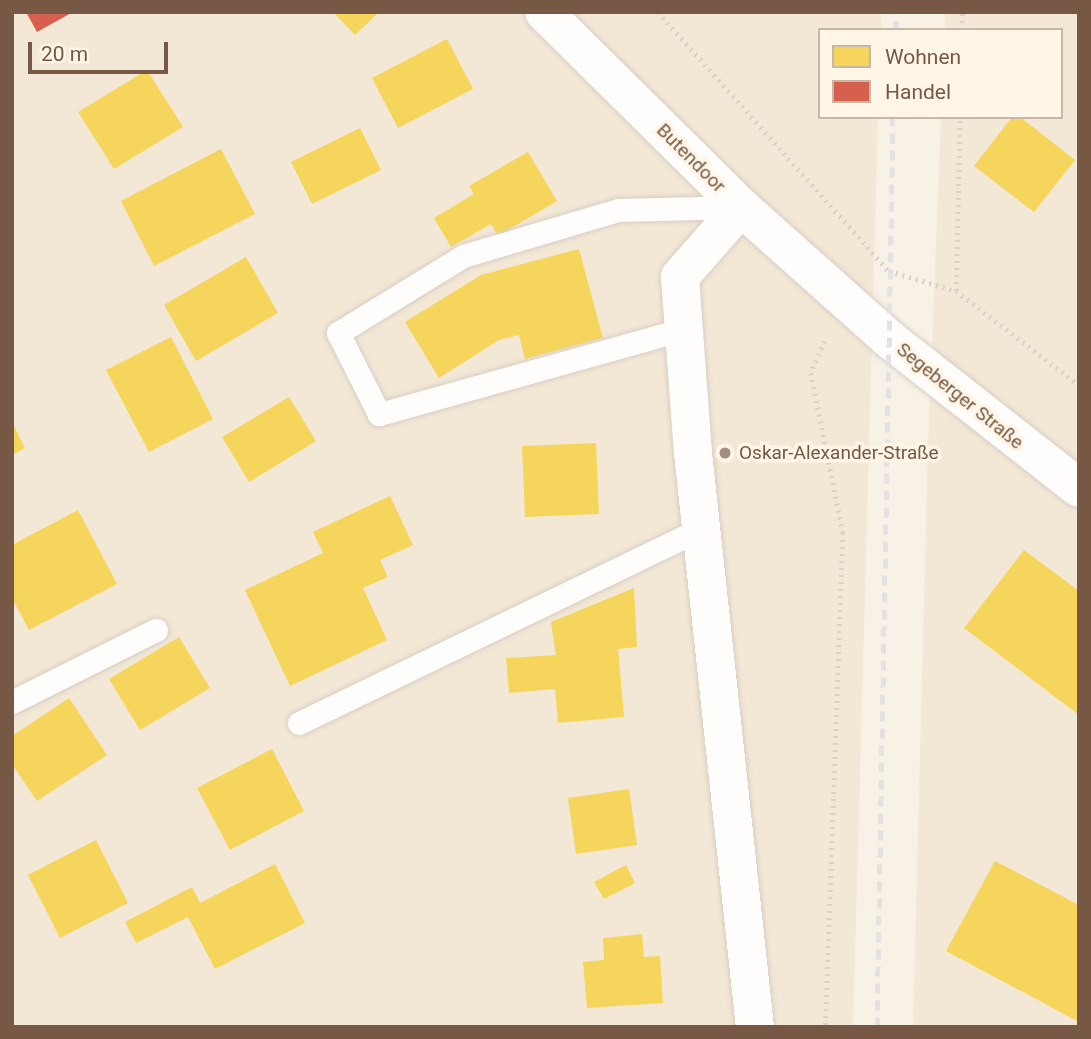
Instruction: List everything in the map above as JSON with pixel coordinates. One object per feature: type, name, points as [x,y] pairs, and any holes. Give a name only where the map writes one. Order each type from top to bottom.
[{"type":"street","name":"Butendoor","points":[[544,12],[741,207],[845,298]]},
{"type":"street","points":[[741,207],[680,277],[701,529],[755,1027]]},
{"type":"street","name":"Segeberger Straße","points":[[845,298],[931,373],[1079,488]]},
{"type":"lane","points":[[684,330],[379,414],[338,333],[463,256],[618,210],[741,207]]},
{"type":"lane","points":[[299,723],[701,529]]},
{"type":"lane","points":[[12,702],[156,630]]},
{"type":"path","points":[[658,12],[889,271],[956,291],[1079,385]]},
{"type":"path","points":[[956,291],[960,119]]},
{"type":"path","points":[[825,1027],[843,533],[811,373],[845,298]]},
{"type":"shaded area","points":[[12,12],[881,12],[881,28],[818,28],[818,119],[878,119],[853,1027],[12,1027]]},
{"type":"shaded area","points":[[945,12],[1079,12],[1079,1027],[913,1027],[928,448],[941,119],[1063,119],[1063,28],[945,28]]},
{"type":"building: Wohnen","points":[[333,12],[379,12],[355,35]]},
{"type":"building: Wohnen","points":[[447,39],[473,89],[398,128],[372,78]]},
{"type":"building: Wohnen","points":[[147,70],[183,127],[114,169],[78,112]]},
{"type":"building: Wohnen","points":[[1010,119],[1023,119],[1075,160],[1034,212],[974,166]]},
{"type":"building: Wohnen","points":[[360,128],[381,170],[312,204],[291,162]]},
{"type":"building: Wohnen","points":[[221,149],[255,214],[154,266],[121,201]]},
{"type":"building: Wohnen","points":[[528,152],[557,201],[498,236],[491,224],[451,247],[434,218],[474,194],[469,186]]},
{"type":"building: Wohnen","points":[[579,249],[603,338],[525,359],[519,335],[499,340],[439,378],[405,322],[481,275]]},
{"type":"building: Wohnen","points":[[246,257],[278,313],[196,361],[164,305]]},
{"type":"building: Wohnen","points":[[171,337],[213,419],[149,452],[106,370]]},
{"type":"building: Wohnen","points":[[289,397],[316,441],[249,482],[222,437]]},
{"type":"building: Wohnen","points":[[12,422],[25,448],[12,455]]},
{"type":"building: Wohnen","points":[[596,443],[599,514],[525,517],[522,446]]},
{"type":"building: Wohnen","points":[[390,496],[413,545],[380,560],[388,577],[363,588],[387,640],[290,686],[245,590],[323,553],[313,532]]},
{"type":"building: Wohnen","points":[[78,510],[117,584],[29,630],[12,598],[12,545]]},
{"type":"building: Wohnen","points":[[1024,550],[1079,591],[1079,715],[964,628]]},
{"type":"building: Wohnen","points":[[634,588],[637,647],[618,649],[624,717],[558,723],[555,689],[509,693],[506,658],[556,655],[551,622]]},
{"type":"building: Wohnen","points":[[179,637],[210,688],[140,730],[109,679]]},
{"type":"building: Wohnen","points":[[69,698],[107,755],[37,801],[12,764],[12,736]]},
{"type":"building: Wohnen","points":[[272,749],[304,811],[230,850],[197,788]]},
{"type":"building: Wohnen","points":[[629,789],[637,845],[576,854],[568,798]]},
{"type":"building: Wohnen","points":[[96,840],[128,903],[60,938],[28,875]]},
{"type":"building: Wohnen","points":[[995,861],[1079,905],[1079,1022],[946,951]]},
{"type":"building: Wohnen","points":[[275,864],[305,923],[215,969],[188,917],[136,943],[125,922],[192,887],[200,903]]},
{"type":"building: Wohnen","points":[[626,865],[635,883],[604,899],[594,882]]},
{"type":"building: Wohnen","points":[[642,934],[644,957],[660,956],[663,1003],[587,1008],[583,962],[604,960],[603,938]]},
{"type":"building: Handel","points":[[26,12],[73,12],[37,32]]},
{"type":"railway","points":[[896,12],[896,28]]},
{"type":"railway","points":[[877,1027],[893,119]]},
{"type":"place","name":"Oskar-Alexander-Straße","points":[[725,453]]}]
